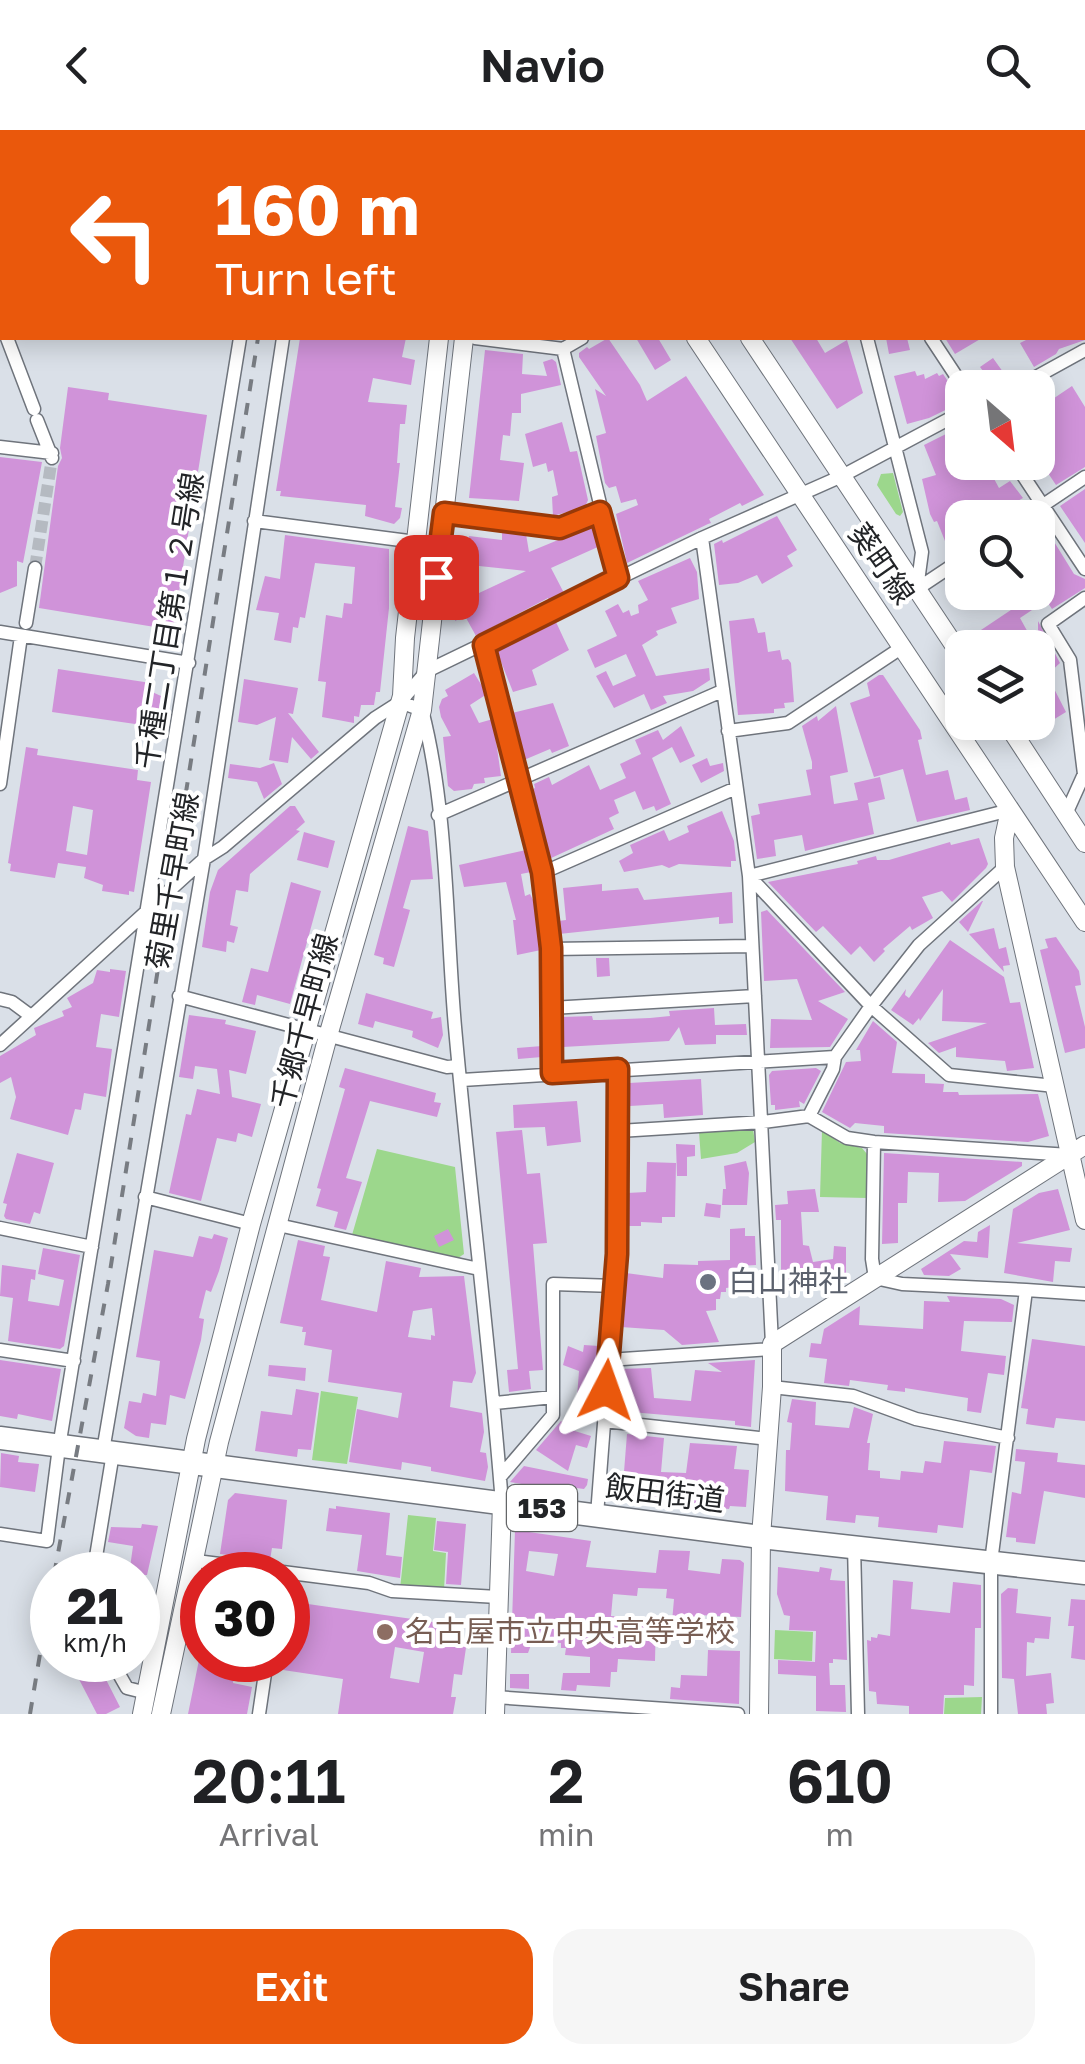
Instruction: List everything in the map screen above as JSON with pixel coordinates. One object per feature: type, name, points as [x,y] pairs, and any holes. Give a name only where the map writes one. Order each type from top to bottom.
[{"type":"highway","name":"飯田街道","points":[[0,1438],[61,1437],[202,1464],[502,1504],[1085,1573]]},
{"type":"street","points":[[0,447],[52,456],[8,340]]},
{"type":"street","name":"千種二丁目第１２号線","points":[[0,1534],[47,1541],[240,340]]},
{"type":"street","name":"菊里千早町線","points":[[95,1552],[145,1197],[204,859],[282,340]]},
{"type":"street","name":"千郷千早町線","points":[[142,1714],[202,1464],[251,1224],[400,702],[440,340]]},
{"type":"street","name":"千郷千早町線","points":[[197,1552],[202,1464],[278,1226],[422,710],[464,340]]},
{"type":"street","points":[[490,340],[563,349],[579,340]]},
{"type":"street","name":"葵町線","points":[[697,340],[1085,922]]},
{"type":"street","name":"葵町線","points":[[751,340],[945,631]]},
{"type":"street","points":[[867,340],[922,552],[917,589]]},
{"type":"street","points":[[932,340],[952,370]]},
{"type":"street","points":[[563,349],[618,578]]},
{"type":"street","points":[[1049,370],[1085,350]]},
{"type":"street","points":[[0,1045],[204,859],[375,718],[400,702],[427,671],[798,492],[842,476],[945,420]]},
{"type":"street","points":[[1050,500],[1085,478]]},
{"type":"street","points":[[444,513],[560,528],[600,512]]},
{"type":"street","points":[[254,522],[416,542]]},
{"type":"street","points":[[1055,525],[1085,570]]},
{"type":"street","points":[[702,538],[749,876],[763,1122],[772,1388],[762,1537],[759,1714]]},
{"type":"street","points":[[0,784],[34,568]]},
{"type":"street","points":[[917,589],[945,570]]},
{"type":"street","points":[[1066,814],[1084,774],[1070,660],[1048,624],[1085,598]]},
{"type":"street","points":[[0,632],[24,629],[189,663]]},
{"type":"street","points":[[484,645],[542,872],[551,948],[552,1073]]},
{"type":"street","points":[[728,731],[788,723],[904,646]]},
{"type":"street","points":[[438,815],[722,691]]},
{"type":"street","points":[[400,702],[422,710],[438,815],[495,1403],[502,1504],[495,1706],[738,1714]]},
{"type":"street","points":[[1018,740],[1085,844]]},
{"type":"street","points":[[542,872],[736,788]]},
{"type":"street","points":[[1066,814],[1085,791]]},
{"type":"street","points":[[749,876],[1010,810],[1004,838],[1005,867],[1055,1086],[1078,1150],[1085,1220]]},
{"type":"street","points":[[810,1116],[835,1057],[871,1006],[919,945],[1005,867]]},
{"type":"street","points":[[749,876],[871,1006],[949,1074],[1055,1086]]},
{"type":"street","points":[[551,948],[752,946]]},
{"type":"street","points":[[179,996],[460,1073],[552,1073],[835,1057]]},
{"type":"street","points":[[551,1008],[755,996]]},
{"type":"street","points":[[0,999],[12,1002],[31,1016]]},
{"type":"street","points":[[597,1515],[615,1286],[618,1069]]},
{"type":"street","points":[[619,1130],[810,1116],[847,1138],[874,1142],[1078,1150]]},
{"type":"street","points":[[874,1142],[875,1278]]},
{"type":"street","points":[[608,1360],[772,1347],[1078,1150]]},
{"type":"street","points":[[145,1197],[251,1224]]},
{"type":"street","points":[[278,1226],[479,1269]]},
{"type":"street","points":[[0,1228],[92,1248]]},
{"type":"street","points":[[875,1278],[902,1284],[1085,1294]]},
{"type":"street","points":[[500,1477],[553,1415],[553,1284],[615,1286]]},
{"type":"street","points":[[991,1714],[992,1562],[1026,1290]]},
{"type":"street","points":[[0,1350],[74,1361]]},
{"type":"street","points":[[772,1388],[853,1396],[916,1418],[1008,1438]]},
{"type":"street","points":[[495,1403],[553,1397]]},
{"type":"street","points":[[604,1421],[769,1440]]},
{"type":"street","points":[[854,1545],[858,1714]]},
{"type":"street","points":[[310,1576],[370,1582],[392,1592],[498,1597]]},
{"type":"street","name":"千郷千早町線","points":[[161,1714],[180,1631]]},
{"type":"street","points":[[124,1682],[127,1688],[146,1693]]},
{"type":"street","points":[[260,1714],[264,1682]]},
{"type":"green space","points":[[893,473],[903,512],[900,516],[877,485],[881,474]]},
{"type":"green space","points":[[753,1129],[755,1142],[737,1153],[701,1159],[699,1132]]},
{"type":"green space","points":[[822,1130],[867,1154],[867,1198],[820,1197]]},
{"type":"green space","points":[[377,1149],[455,1167],[464,1254],[458,1258],[352,1235]]},
{"type":"green space","points":[[321,1391],[358,1397],[347,1464],[312,1460]]},
{"type":"green space","points":[[408,1515],[436,1518],[433,1551],[446,1553],[444,1590],[400,1589]]},
{"type":"green space","points":[[775,1630],[813,1632],[812,1661],[774,1659]]},
{"type":"green space","points":[[982,1697],[981,1714],[944,1714],[945,1698]]},
{"type":"building","points":[[300,340],[406,340],[402,357],[415,360],[411,385],[373,378],[368,402],[407,405],[405,424],[400,424],[397,463],[395,507],[402,508],[400,518],[394,524],[365,516],[366,505],[280,496],[281,491],[276,491]]},
{"type":"building","points":[[609,340],[647,401],[686,376],[764,495],[742,506],[740,503],[709,519],[711,523],[627,563],[616,514],[638,505],[636,499],[621,503],[616,486],[609,488],[605,483],[596,436],[606,433],[595,389],[606,396],[579,357],[579,353]]},
{"type":"building","points":[[637,340],[659,340],[671,360],[655,370]]},
{"type":"building","points":[[791,340],[817,340],[825,353],[847,340],[863,393],[837,409]]},
{"type":"building","points":[[886,340],[908,340],[910,350],[889,354]]},
{"type":"building","points":[[946,340],[979,340],[955,354]]},
{"type":"building","points":[[1085,340],[1059,349],[1034,367],[1020,343]]},
{"type":"building","points":[[485,350],[523,354],[522,374],[547,376],[543,362],[556,362],[561,385],[521,394],[521,413],[512,413],[510,436],[503,435],[500,460],[524,463],[519,501],[469,498]]},
{"type":"building","points":[[993,358],[1002,370],[982,370],[980,367]]},
{"type":"building","points":[[915,371],[917,376],[924,374],[925,379],[943,374],[945,410],[907,424],[894,376]]},
{"type":"building","points":[[1072,386],[1085,407],[1085,467],[1056,485],[1053,480],[1055,398]]},
{"type":"building","points":[[68,387],[109,393],[108,400],[207,415],[173,630],[39,608],[62,458]]},
{"type":"building","points":[[562,422],[570,452],[577,451],[588,500],[585,507],[553,516],[552,497],[558,495],[553,470],[548,472],[546,463],[533,467],[525,434]]},
{"type":"building","points":[[945,434],[945,480],[995,480],[999,488],[1010,481],[1023,498],[945,500],[945,541],[930,514],[922,479],[936,475],[924,445]]},
{"type":"building","points":[[0,457],[42,462],[23,563],[17,561],[17,586],[0,593]]},
{"type":"building","points":[[1085,489],[1085,543],[1060,506]]},
{"type":"building","points":[[777,516],[797,550],[787,556],[793,566],[762,584],[757,575],[719,585],[714,544]]},
{"type":"building","points":[[592,526],[600,546],[551,568],[564,593],[476,636],[465,616],[455,621],[457,595],[479,593],[526,571],[460,564],[462,545],[468,546],[469,536],[502,540],[502,531],[526,534],[529,552]]},
{"type":"building","points":[[285,535],[389,549],[389,608],[380,692],[376,692],[374,705],[361,705],[354,723],[322,717],[326,682],[318,681],[326,615],[342,618],[344,603],[352,604],[355,567],[315,563],[305,618],[300,617],[298,628],[293,627],[291,643],[274,640],[279,613],[256,610],[265,576],[280,579]]},
{"type":"building","points":[[1055,543],[1074,574],[1085,579],[1085,588],[1055,607]]},
{"type":"building","points":[[690,558],[697,572],[699,599],[671,608],[677,623],[656,631],[658,635],[642,645],[656,676],[709,668],[710,680],[693,691],[663,696],[667,703],[651,710],[644,694],[614,708],[596,676],[606,671],[613,686],[636,676],[626,654],[595,668],[587,650],[617,636],[605,611],[618,604],[623,613],[639,613],[638,605],[648,600],[638,581]]},
{"type":"building","points":[[1011,610],[1032,610],[1020,618],[1027,630],[981,630]]},
{"type":"building","points":[[754,618],[758,633],[765,632],[768,652],[780,650],[782,660],[791,663],[794,702],[784,703],[785,708],[774,709],[774,713],[738,715],[729,621]]},
{"type":"building","points":[[556,622],[569,650],[532,670],[537,685],[513,692],[496,649]]},
{"type":"building","points":[[58,669],[151,683],[150,691],[161,696],[156,727],[52,712]]},
{"type":"building","points":[[474,673],[487,694],[470,705],[479,723],[493,719],[501,776],[484,778],[485,783],[474,784],[472,789],[454,791],[448,786],[443,737],[451,736],[439,707],[448,696],[445,690]]},
{"type":"building","points":[[883,675],[920,730],[922,739],[918,740],[926,775],[948,770],[955,800],[967,797],[970,810],[917,822],[903,769],[874,777],[850,703],[870,696],[867,683]]},
{"type":"building","points":[[244,679],[298,688],[293,714],[288,713],[319,752],[311,759],[292,737],[288,763],[269,760],[276,717],[257,725],[238,722]]},
{"type":"building","points":[[1055,691],[1066,712],[1055,719]]},
{"type":"building","points":[[553,703],[569,746],[524,760],[512,713]]},
{"type":"building","points":[[836,706],[848,772],[830,776],[834,804],[858,800],[854,783],[880,777],[885,799],[868,803],[874,834],[805,851],[802,835],[774,840],[776,856],[757,859],[751,816],[760,814],[758,804],[811,795],[806,770],[812,769],[812,762],[802,726],[817,716],[818,721]]},
{"type":"building","points":[[681,726],[695,756],[680,763],[672,747],[652,758],[671,804],[656,811],[654,806],[643,810],[635,791],[614,800],[619,813],[609,818],[614,829],[549,859],[531,790],[534,784],[549,777],[552,785],[589,765],[600,790],[626,778],[620,764],[641,754],[635,740],[658,730],[663,740]]},
{"type":"building","points":[[26,747],[38,749],[37,755],[138,770],[137,780],[151,782],[134,892],[129,891],[129,895],[102,891],[103,885],[84,878],[86,867],[58,863],[55,878],[10,871],[8,863]],"holes":[[[73,806],[93,810],[87,855],[66,851]]]},
{"type":"building","points":[[707,758],[710,766],[723,763],[724,771],[701,783],[692,765]]},
{"type":"building","points":[[274,763],[282,784],[264,799],[257,782],[228,778],[230,764],[260,768]]},
{"type":"building","points":[[290,806],[295,806],[305,822],[296,830],[300,831],[250,874],[248,892],[236,890],[230,925],[238,927],[234,943],[227,941],[226,952],[202,947],[210,892],[218,870]]},
{"type":"building","points":[[722,811],[734,841],[736,861],[731,861],[731,867],[679,864],[624,872],[619,861],[633,853],[630,845],[664,830],[669,841],[689,832],[687,826]]},
{"type":"building","points":[[408,826],[428,831],[433,879],[411,880],[403,908],[410,910],[394,967],[383,964],[384,958],[374,955]]},
{"type":"building","points":[[304,832],[335,841],[328,868],[297,860]]},
{"type":"building","points":[[979,838],[986,868],[952,902],[942,891],[922,897],[933,918],[912,930],[910,926],[874,962],[860,946],[851,955],[823,926],[816,932],[768,882],[858,864],[857,861],[876,856],[877,860],[889,860],[950,842],[951,845]]},
{"type":"building","points":[[526,850],[531,872],[521,874],[525,896],[530,894],[536,906],[541,950],[517,955],[516,920],[506,882],[464,887],[459,865]]},
{"type":"building","points":[[291,882],[321,891],[290,1004],[257,995],[255,1005],[242,1002],[251,968],[268,972]]},
{"type":"building","points":[[602,884],[602,891],[638,888],[644,900],[732,892],[733,923],[719,924],[719,917],[559,934],[558,921],[566,920],[563,888]]},
{"type":"building","points":[[983,901],[968,932],[959,922]]},
{"type":"building","points":[[767,910],[845,992],[818,1001],[848,1019],[830,1047],[770,1048],[771,1019],[812,1020],[797,979],[764,981],[761,912]]},
{"type":"building","points":[[994,928],[999,949],[1006,947],[1010,965],[1003,966],[1004,972],[969,934]]},
{"type":"building","points":[[1056,937],[1079,971],[1081,985],[1075,986],[1085,1027],[1085,1048],[1065,1053],[1040,950],[1048,948],[1045,939]]},
{"type":"building","points":[[950,940],[1004,977],[1010,1003],[1020,1002],[1034,1068],[1007,1071],[1005,1061],[956,1057],[956,1047],[939,1053],[928,1043],[987,1023],[942,1021],[943,989],[913,1025],[891,1010],[906,989],[909,998]]},
{"type":"building","points":[[596,958],[609,958],[610,976],[597,977]]},
{"type":"building","points":[[97,970],[126,971],[119,1017],[101,1014],[96,1047],[112,1049],[106,1097],[84,1093],[81,1110],[75,1109],[68,1135],[10,1119],[16,1097],[11,1077],[0,1083],[0,1056],[36,1035],[34,1028],[64,1016],[62,1011],[72,1007],[67,998],[93,983]]},
{"type":"building","points":[[366,993],[433,1012],[431,1019],[441,1017],[443,1035],[438,1048],[412,1037],[413,1031],[375,1021],[373,1028],[358,1024]]},
{"type":"building","points":[[714,1008],[715,1025],[746,1024],[747,1035],[716,1035],[716,1044],[685,1045],[679,1027],[669,1041],[563,1047],[562,1017],[650,1018],[670,1016],[669,1011]]},
{"type":"building","points":[[189,1015],[226,1020],[225,1024],[256,1031],[246,1074],[229,1070],[232,1097],[261,1104],[252,1137],[238,1133],[236,1142],[217,1138],[201,1201],[169,1193],[186,1114],[191,1115],[197,1089],[220,1094],[217,1069],[195,1066],[193,1079],[179,1077]]},
{"type":"building","points":[[873,1021],[897,1042],[892,1073],[925,1074],[925,1083],[944,1084],[943,1092],[959,1095],[1038,1094],[1049,1136],[1028,1142],[884,1133],[884,1126],[855,1123],[850,1128],[822,1112],[846,1062],[861,1061],[860,1050],[856,1050]]},
{"type":"building","points":[[542,1046],[542,1057],[518,1059],[517,1048]]},
{"type":"building","points":[[345,1068],[436,1093],[434,1102],[441,1103],[437,1117],[370,1101],[346,1178],[362,1182],[346,1230],[334,1227],[338,1212],[316,1206],[321,1189],[317,1188],[345,1089],[339,1087]]},
{"type":"building","points":[[772,1071],[821,1071],[804,1104],[799,1101],[800,1107],[775,1110],[775,1105],[771,1105]]},
{"type":"building","points":[[701,1079],[703,1115],[664,1118],[663,1104],[630,1106],[629,1083]]},
{"type":"building","points":[[577,1101],[581,1142],[547,1146],[545,1127],[514,1128],[513,1105]]},
{"type":"building","points":[[522,1130],[527,1174],[540,1173],[547,1243],[533,1244],[543,1370],[529,1371],[531,1389],[509,1392],[507,1370],[518,1369],[496,1132]]},
{"type":"building","points":[[676,1144],[695,1145],[695,1156],[687,1157],[687,1176],[677,1176]]},
{"type":"building","points":[[17,1153],[54,1163],[40,1214],[34,1212],[30,1224],[4,1216],[7,1204],[3,1203]]},
{"type":"building","points":[[884,1153],[1022,1162],[1022,1166],[965,1201],[938,1202],[939,1173],[908,1172],[907,1203],[898,1203],[898,1243],[882,1244]]},
{"type":"building","points":[[746,1161],[747,1205],[722,1205],[726,1189],[724,1166]]},
{"type":"building","points":[[647,1162],[676,1163],[675,1217],[662,1217],[662,1223],[627,1226],[627,1193],[646,1192]]},
{"type":"building","points":[[815,1189],[819,1212],[801,1212],[803,1245],[809,1246],[813,1262],[833,1259],[834,1246],[846,1247],[846,1277],[835,1274],[781,1281],[781,1220],[776,1220],[775,1205],[788,1204],[787,1191]]},
{"type":"building","points":[[1058,1189],[1070,1230],[1017,1243],[1072,1248],[1070,1262],[1055,1261],[1053,1282],[1004,1273],[1013,1209],[1039,1193]]},
{"type":"building","points":[[706,1203],[721,1205],[720,1218],[704,1216]]},
{"type":"building","points":[[990,1225],[988,1258],[950,1254],[961,1269],[949,1276],[924,1275],[921,1269],[964,1241],[977,1242],[978,1232]]},
{"type":"building","points":[[745,1228],[745,1236],[755,1236],[756,1265],[739,1266],[742,1286],[726,1288],[716,1299],[716,1310],[706,1311],[719,1342],[682,1345],[664,1330],[621,1327],[626,1273],[663,1278],[664,1264],[698,1265],[698,1261],[730,1260],[730,1229]]},
{"type":"building","points":[[448,1229],[454,1240],[439,1247],[434,1236]]},
{"type":"building","points":[[214,1234],[228,1238],[211,1292],[206,1290],[199,1318],[204,1319],[201,1340],[185,1399],[170,1395],[166,1425],[151,1423],[149,1438],[136,1436],[124,1428],[129,1401],[141,1403],[143,1393],[156,1396],[160,1361],[136,1357],[154,1250],[193,1257],[199,1236],[212,1239]]},
{"type":"building","points":[[298,1240],[325,1246],[323,1256],[330,1257],[321,1300],[377,1312],[386,1261],[421,1268],[419,1277],[464,1276],[476,1373],[472,1383],[453,1381],[450,1407],[482,1413],[480,1452],[486,1453],[485,1481],[402,1462],[401,1470],[349,1462],[357,1409],[398,1418],[402,1393],[328,1382],[332,1350],[304,1345],[303,1327],[280,1323]],"holes":[[[432,1308],[435,1336],[431,1335],[431,1340],[408,1337],[413,1311]]]},
{"type":"building","points":[[43,1248],[80,1255],[64,1346],[60,1349],[8,1341],[13,1298],[0,1296],[2,1265],[36,1270],[28,1301],[59,1306],[64,1280],[38,1274]]},
{"type":"building","points":[[947,1296],[1001,1299],[1014,1305],[1012,1322],[964,1321],[961,1351],[1006,1356],[1004,1375],[988,1373],[981,1413],[967,1411],[968,1398],[905,1388],[905,1392],[887,1390],[888,1385],[850,1380],[849,1386],[824,1383],[827,1359],[809,1357],[811,1343],[821,1344],[824,1329],[860,1306],[859,1325],[923,1329],[924,1301],[950,1302]]},
{"type":"building","points":[[1032,1339],[1085,1346],[1085,1421],[1056,1418],[1054,1428],[1026,1424],[1028,1409],[1021,1408]]},
{"type":"building","points":[[584,1345],[599,1346],[596,1398],[577,1397],[579,1371],[563,1365],[568,1346],[583,1352]]},
{"type":"building","points":[[0,1360],[61,1369],[52,1421],[18,1414],[17,1419],[0,1416]]},
{"type":"building","points":[[755,1360],[751,1427],[735,1425],[735,1421],[619,1411],[618,1369],[651,1368],[654,1398],[691,1401],[695,1370],[722,1372],[708,1363]]},
{"type":"building","points":[[269,1365],[306,1368],[305,1381],[268,1376]]},
{"type":"building","points":[[296,1389],[319,1393],[311,1450],[298,1449],[297,1457],[255,1451],[261,1411],[292,1415]]},
{"type":"building","points":[[792,1399],[816,1402],[815,1425],[849,1428],[854,1407],[873,1414],[867,1443],[868,1470],[880,1471],[880,1478],[900,1480],[901,1471],[923,1473],[925,1461],[941,1463],[944,1441],[996,1446],[992,1473],[970,1470],[963,1528],[938,1525],[937,1533],[878,1527],[879,1517],[856,1515],[855,1523],[826,1520],[828,1496],[785,1491],[786,1450],[790,1450],[792,1423],[787,1422]]},
{"type":"building","points":[[561,1421],[567,1424],[565,1428],[591,1436],[587,1448],[576,1445],[568,1471],[536,1450]]},
{"type":"building","points":[[627,1434],[664,1438],[661,1472],[686,1473],[690,1443],[737,1446],[734,1469],[749,1470],[746,1507],[686,1504],[684,1488],[658,1487],[657,1501],[622,1497]]},
{"type":"building","points":[[1016,1449],[1058,1453],[1057,1462],[1085,1465],[1085,1498],[1044,1491],[1035,1544],[1006,1537],[1012,1492],[1021,1494],[1025,1462],[1015,1461]]},
{"type":"building","points":[[1,1453],[19,1456],[18,1462],[39,1464],[35,1492],[0,1487]]},
{"type":"building","points":[[524,1466],[588,1479],[587,1485],[584,1489],[546,1484],[545,1488],[510,1482]]},
{"type":"building","points":[[235,1493],[287,1500],[282,1549],[220,1552],[228,1500]]},
{"type":"building","points":[[329,1508],[390,1513],[386,1555],[402,1557],[400,1578],[357,1571],[362,1535],[326,1531]]},
{"type":"building","points":[[437,1521],[466,1524],[461,1585],[446,1584],[448,1552],[434,1550]]},
{"type":"building","points":[[142,1524],[158,1526],[152,1552],[132,1552],[133,1546],[108,1542],[111,1527],[141,1528]]},
{"type":"building","points":[[515,1530],[591,1541],[586,1567],[656,1573],[659,1550],[690,1551],[688,1570],[720,1574],[722,1559],[744,1563],[741,1617],[698,1615],[697,1623],[672,1622],[674,1599],[666,1598],[667,1589],[638,1588],[637,1596],[613,1594],[611,1616],[656,1619],[655,1661],[618,1659],[617,1672],[611,1672],[610,1687],[577,1685],[576,1691],[561,1690],[563,1673],[590,1673],[590,1657],[565,1655],[566,1648],[561,1648],[561,1643],[532,1642],[528,1653],[511,1653]],"holes":[[[529,1551],[558,1554],[554,1576],[526,1571]]]},
{"type":"building","points":[[778,1567],[819,1572],[820,1567],[832,1569],[830,1580],[845,1581],[847,1660],[833,1659],[829,1663],[830,1685],[845,1685],[846,1712],[816,1711],[816,1676],[778,1674],[778,1660],[815,1662],[816,1631],[789,1630],[790,1616],[784,1615],[777,1594]]},
{"type":"building","points":[[893,1580],[913,1582],[911,1609],[950,1613],[953,1582],[981,1585],[981,1628],[975,1628],[974,1686],[964,1685],[964,1695],[944,1695],[943,1714],[909,1714],[909,1706],[877,1704],[876,1692],[869,1691],[867,1640],[877,1638],[878,1634],[890,1636]]},
{"type":"building","points":[[1008,1588],[1018,1589],[1016,1613],[1051,1617],[1049,1639],[1027,1642],[1026,1676],[1051,1673],[1054,1703],[1046,1704],[1047,1714],[1018,1714],[1014,1679],[1002,1678],[1001,1594]]},
{"type":"building","points":[[1071,1599],[1085,1600],[1085,1660],[1071,1658]]},
{"type":"building","points":[[310,1604],[461,1626],[459,1640],[467,1641],[462,1675],[454,1674],[453,1714],[338,1714],[343,1679],[310,1674]],"holes":[[[395,1647],[424,1652],[419,1683],[390,1678]]]},
{"type":"building","points":[[708,1650],[740,1651],[739,1704],[670,1699],[671,1687],[680,1688],[681,1675],[707,1676]]},
{"type":"building","points":[[510,1674],[529,1674],[529,1689],[510,1688]]},
{"type":"building","points":[[80,1682],[107,1682],[120,1707],[97,1714]]},
{"type":"building","points":[[195,1682],[233,1682],[252,1687],[247,1714],[188,1714]]},
{"type":"tunnel","points":[[35,568],[52,458]]},
{"type":"railway","points":[[58,1552],[108,1284],[258,340]]},
{"type":"railway","points":[[30,1714],[35,1682]]},
{"type":"place","name":"白山神社","points":[[708,1282]]},
{"type":"place","name":"名古屋市立中央高等学校","points":[[385,1632]]},
{"type":"route","points":[[436,577],[444,513],[560,528],[600,512],[618,578],[484,645],[542,872],[551,948],[552,1073],[618,1069],[617,1254],[606,1390]]}]
